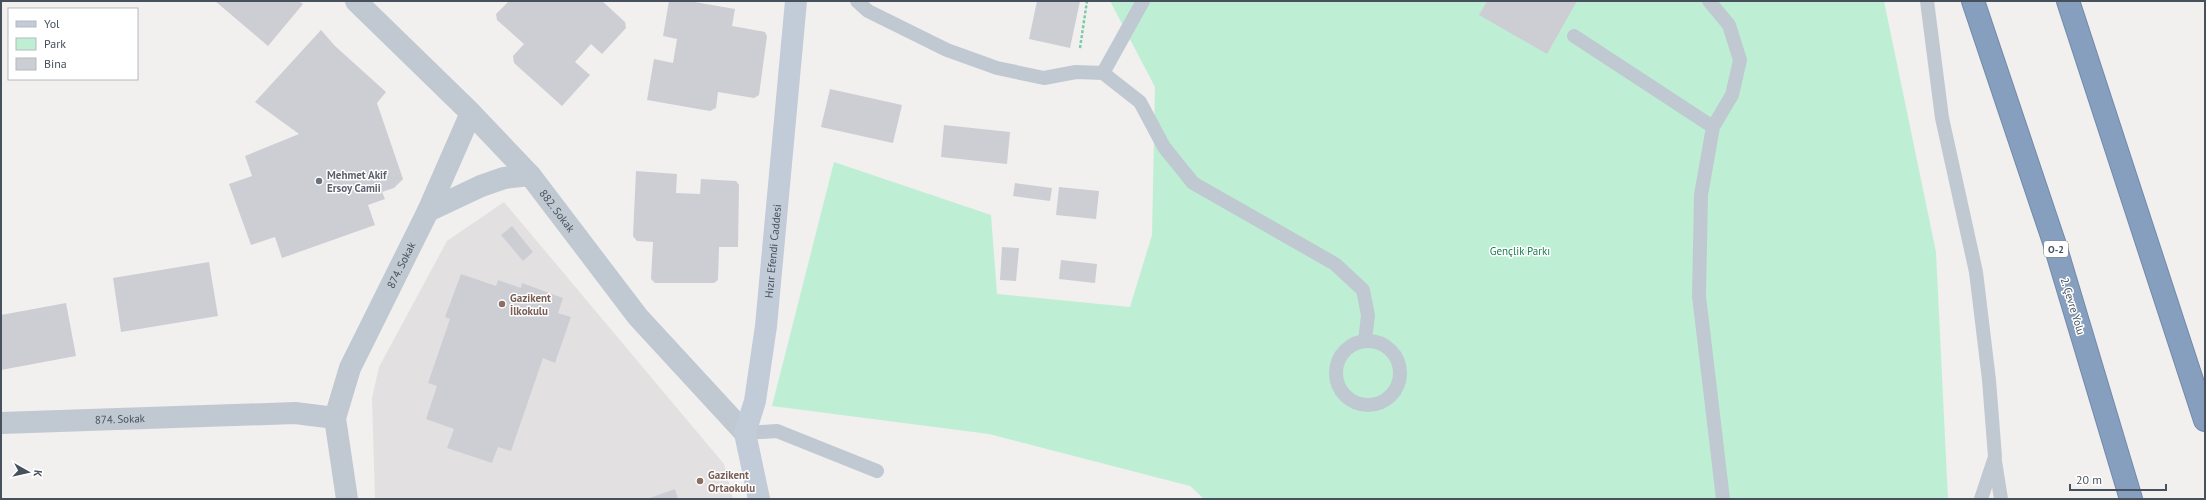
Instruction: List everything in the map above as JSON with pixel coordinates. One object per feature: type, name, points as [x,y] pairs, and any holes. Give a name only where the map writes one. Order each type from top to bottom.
[{"type":"highway","name":"2. Çevre Yolu","points":[[1973,1],[2054,242],[2131,499]]},
{"type":"highway","points":[[2071,6],[2205,420]]},
{"type":"street","name":"882. Sokak","points":[[356,1],[471,113],[530,175],[638,317],[745,433]]},
{"type":"street","name":"Hızır Efendi Caddesi","points":[[759,499],[745,433],[755,401],[766,326],[796,1]]},
{"type":"street","name":"874. Sokak","points":[[347,499],[335,418],[350,368],[428,211],[471,113]]},
{"type":"street","points":[[428,211],[481,186],[504,178],[530,175]]},
{"type":"street","name":"874. Sokak","points":[[1,423],[295,414],[335,418]]},
{"type":"lane","points":[[857,1],[868,11],[947,50],[997,68],[1044,78],[1076,72],[1103,73],[1140,102],[1164,147],[1193,183],[1335,264],[1363,290],[1368,315],[1366,341]]},
{"type":"lane","points":[[1103,73],[1143,1]]},
{"type":"lane","points":[[1710,1],[1729,25],[1740,60],[1732,95],[1713,127],[1701,195],[1698,296],[1722,499]]},
{"type":"lane","points":[[1927,1],[1942,118],[1976,272],[1989,380],[1994,457],[2001,499]]},
{"type":"lane","points":[[1574,36],[1713,127]]},
{"type":"lane","points":[[1366,341],[1377,342],[1386,347],[1394,355],[1400,374],[1398,383],[1393,392],[1381,401],[1367,405],[1348,398],[1341,390],[1337,380],[1336,369],[1346,350],[1355,343],[1366,341]]},
{"type":"lane","points":[[745,433],[777,431],[877,471]]},
{"type":"lane","points":[[1981,499],[1994,457]]},
{"type":"path","points":[[1076,72],[1087,1]]},
{"type":"shaded area","name":"Gazikent İlkokulu","points":[[504,202],[724,464],[733,499],[375,499],[372,398],[379,367],[447,241]]},
{"type":"green space","name":"Gençlik Parkı","points":[[1110,1],[1884,1],[1936,252],[1948,499],[1204,499],[1190,486],[989,434],[772,406],[834,162],[991,215],[997,294],[1130,307],[1152,235],[1155,87]]},
{"type":"building","points":[[215,1],[299,1],[303,4],[268,46]]},
{"type":"building","points":[[509,1],[602,1],[625,22],[626,28],[602,54],[591,44],[575,62],[590,75],[562,106],[514,63],[513,56],[524,44],[497,20],[496,14]]},
{"type":"building","points":[[669,1],[689,1],[735,9],[732,26],[765,32],[767,36],[759,95],[754,98],[718,92],[716,108],[710,111],[647,100],[654,59],[673,63],[677,39],[663,36]]},
{"type":"building","points":[[1037,1],[1080,1],[1070,48],[1029,39]]},
{"type":"building","points":[[1487,1],[1577,1],[1547,54],[1479,15]]},
{"type":"building","name":"Mehmet Akif Ersoy Camii","points":[[321,30],[335,46],[386,92],[377,103],[403,179],[394,188],[382,192],[385,199],[368,205],[375,225],[282,258],[275,237],[251,245],[229,184],[252,176],[245,156],[299,134],[255,102]]},
{"type":"building","points":[[830,89],[902,105],[893,143],[821,127]]},
{"type":"building","points":[[944,125],[1010,132],[1007,164],[941,157]]},
{"type":"building","points":[[636,171],[677,174],[676,193],[700,194],[701,179],[736,181],[739,185],[738,247],[719,247],[718,280],[714,283],[655,283],[651,279],[653,242],[637,241],[633,236]]},
{"type":"building","points":[[1015,183],[1052,188],[1050,201],[1013,196]]},
{"type":"building","points":[[1059,187],[1099,191],[1096,219],[1056,215]]},
{"type":"building","points":[[512,226],[533,252],[523,261],[501,235]]},
{"type":"building","points":[[1002,247],[1019,248],[1016,281],[1000,280]]},
{"type":"building","points":[[1061,260],[1097,264],[1095,283],[1059,279]]},
{"type":"building","points":[[209,262],[218,316],[121,332],[113,278]]},
{"type":"building","points":[[461,274],[496,286],[498,280],[521,288],[522,283],[563,298],[558,313],[571,317],[555,363],[543,358],[511,451],[498,447],[492,463],[447,448],[454,429],[426,419],[437,386],[428,383],[450,319],[445,317]]},
{"type":"building","points":[[66,303],[76,356],[1,370],[1,315]]},
{"type":"building","points":[[675,489],[678,499],[647,499]]},
{"type":"place","name":"Mehmet Akif Ersoy Camii","points":[[319,181]]},
{"type":"place","name":"Gazikent İlkokulu","points":[[502,304]]},
{"type":"place","name":"Gazikent Ortaokulu","points":[[700,481]]}]
